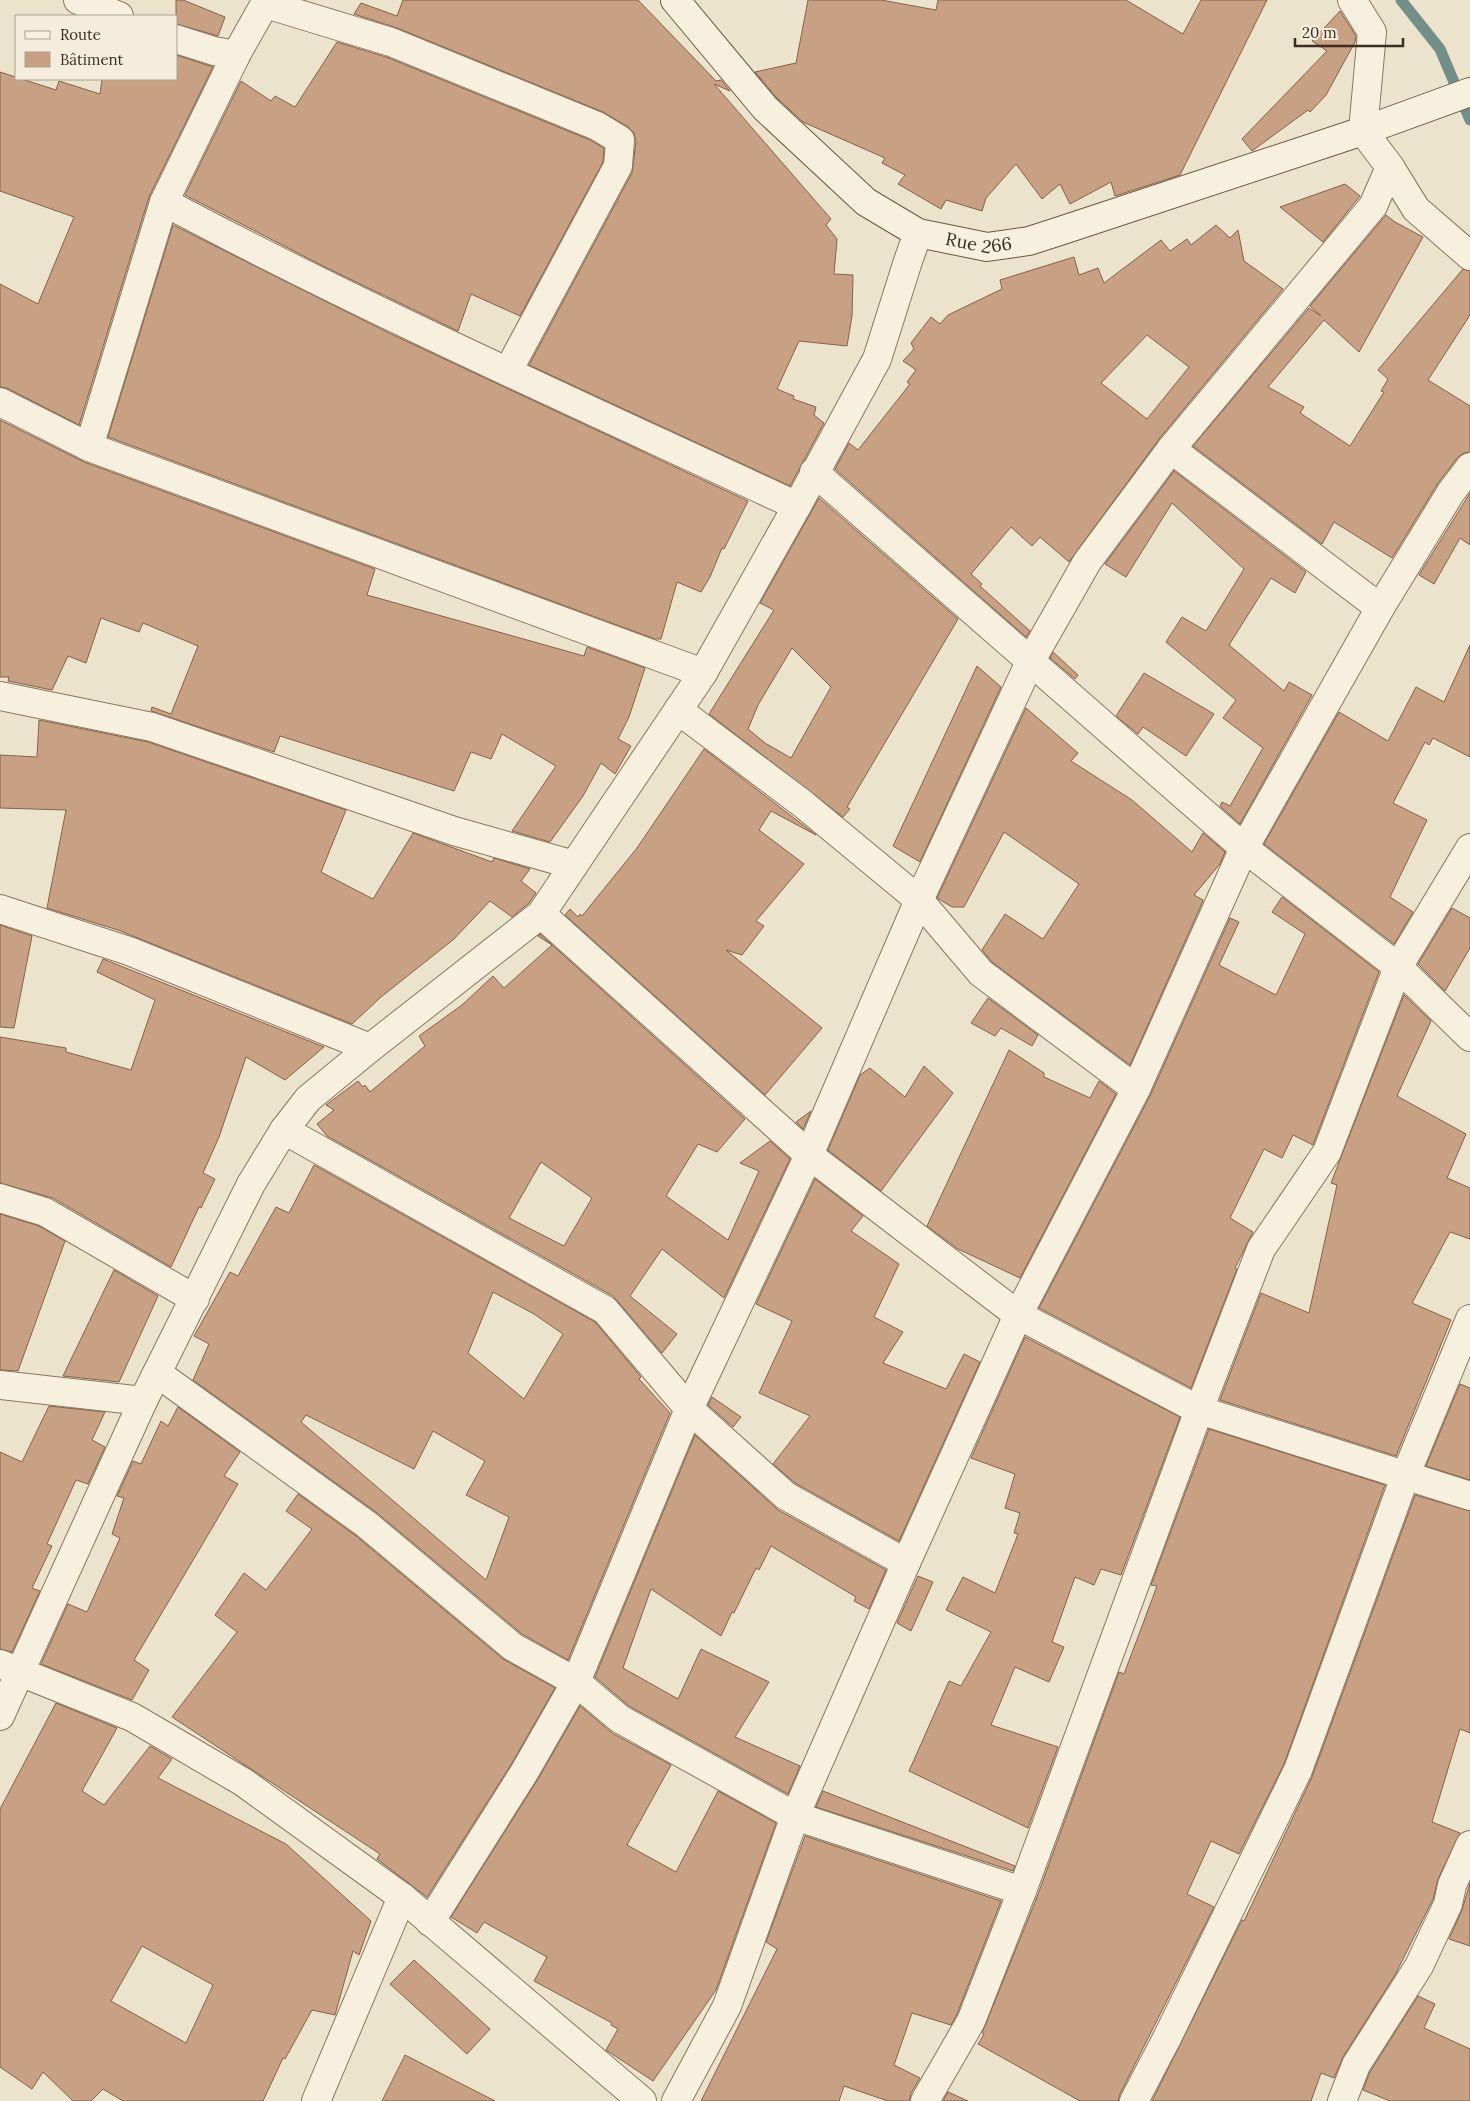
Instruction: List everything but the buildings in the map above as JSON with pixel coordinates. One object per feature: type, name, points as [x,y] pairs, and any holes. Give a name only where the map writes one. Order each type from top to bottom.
[{"type":"street","points":[[78,0],[116,15]]},
{"type":"street","name":"Rue 266","points":[[675,0],[764,108],[866,202],[918,233],[987,247],[1029,240],[1363,131],[1470,92]]},
{"type":"street","points":[[1352,0],[1372,32],[1363,131],[1390,167],[1416,209],[1470,256]]},
{"type":"street","points":[[89,447],[164,202],[236,55],[266,2],[391,42],[597,126],[620,140],[618,166],[508,371]]},
{"type":"street","points":[[178,40],[214,51],[236,55]]},
{"type":"street","points":[[430,1922],[524,1771],[576,1682],[689,1410],[809,1155],[919,900],[1030,662],[1087,562],[1170,449],[1373,206],[1390,167]]},
{"type":"street","points":[[164,202],[267,256],[797,506]]},
{"type":"street","points":[[0,1716],[10,1669],[251,1184],[284,1130],[308,1099],[541,914],[703,673],[797,506],[877,359],[918,233]]},
{"type":"street","points":[[0,402],[89,447],[703,673]]},
{"type":"street","points":[[1170,449],[1380,608]]},
{"type":"street","points":[[676,2101],[726,2006],[795,1816],[1018,1315],[1136,1089],[1244,848],[1380,608],[1451,492],[1470,467]]},
{"type":"street","points":[[814,472],[1244,848],[1398,967],[1470,1037]]},
{"type":"street","points":[[0,696],[152,727],[454,832],[574,865]]},
{"type":"street","points":[[678,710],[803,804],[919,900],[981,973],[1136,1089]]},
{"type":"street","points":[[925,2101],[971,2021],[1022,1891],[1199,1410],[1261,1249],[1327,1152],[1398,967],[1470,848]]},
{"type":"street","points":[[0,909],[129,951],[370,1048]]},
{"type":"street","points":[[541,914],[809,1155],[1018,1315],[1199,1410],[1406,1474],[1470,1496]]},
{"type":"street","points":[[284,1130],[605,1310],[689,1410],[786,1496],[906,1563]]},
{"type":"street","points":[[0,1198],[44,1212],[194,1299]]},
{"type":"street","points":[[1134,2101],[1167,2038],[1298,1770],[1406,1474],[1470,1319]]},
{"type":"street","points":[[157,1374],[366,1524],[513,1647],[576,1682],[620,1719],[795,1816],[1022,1891]]},
{"type":"street","points":[[0,1386],[143,1401]]},
{"type":"street","points":[[10,1669],[132,1717],[234,1777],[402,1897],[642,2101]]},
{"type":"street","points":[[1342,2101],[1356,2065],[1418,1966],[1448,1904],[1452,1885],[1470,1845]]},
{"type":"street","points":[[316,2101],[402,1897]]},
{"type":"waterway","points":[[1401,0],[1440,49],[1470,120]]}]
